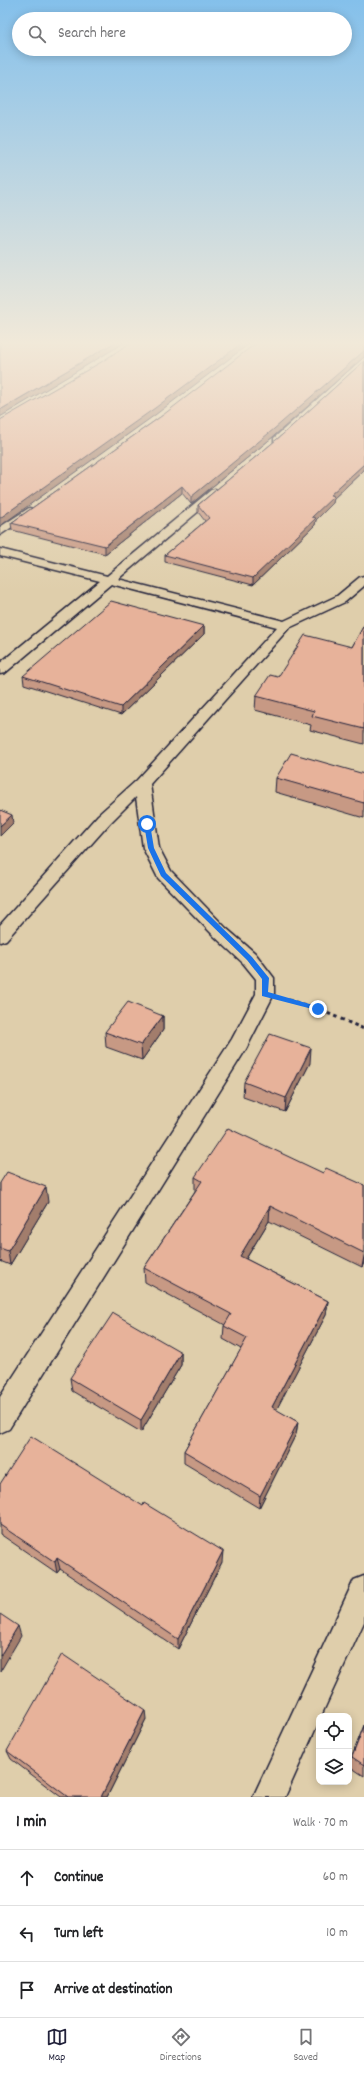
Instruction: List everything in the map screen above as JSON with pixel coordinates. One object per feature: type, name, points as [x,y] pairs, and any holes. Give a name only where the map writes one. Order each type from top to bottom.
[{"type":"lane","points":[[266,449],[294,424]]},
{"type":"lane","points":[[0,670],[224,485]]},
{"type":"lane","points":[[0,532],[38,504]]},
{"type":"lane","points":[[0,552],[285,625]]},
{"type":"lane","points":[[0,936],[104,819],[142,783],[246,670],[285,625],[341,599],[364,580]]},
{"type":"lane","points":[[0,1420],[239,1044],[265,994],[265,978],[249,958],[164,874],[151,848],[142,783]]},
{"type":"lane","points":[[269,1797],[364,1590]]},
{"type":"path","points":[[265,994],[318,1009],[364,1028]]},
{"type":"building","points":[[0,424],[133,424],[0,518]]},
{"type":"building","points":[[151,424],[280,424],[191,497],[182,486],[105,546],[11,523]]},
{"type":"building","points":[[294,424],[364,424],[364,464],[330,495],[334,496],[312,517],[316,518],[253,578],[165,555],[209,518],[198,505]]},
{"type":"building","points":[[111,601],[204,626],[121,707],[23,676]]},
{"type":"building","points":[[364,625],[364,729],[312,716],[314,711],[256,696],[270,675],[278,677],[305,635],[352,647]]},
{"type":"building","points":[[291,753],[364,774],[364,803],[276,778]]},
{"type":"building","points":[[0,810],[12,815],[0,826]]},
{"type":"building","points":[[128,1002],[163,1016],[141,1045],[105,1032]]},
{"type":"building","points":[[270,1034],[311,1048],[286,1098],[244,1082]]},
{"type":"building","points":[[228,1128],[323,1173],[326,1168],[364,1185],[364,1253],[270,1206],[240,1256],[328,1301],[272,1407],[298,1422],[260,1496],[184,1451],[247,1338],[224,1326],[231,1314],[144,1268],[202,1181],[195,1177]]},
{"type":"building","points":[[7,1172],[46,1187],[8,1251],[0,1248],[0,1183]]},
{"type":"building","points":[[113,1313],[181,1352],[141,1420],[70,1378]]},
{"type":"building","points":[[31,1436],[143,1506],[144,1503],[223,1551],[178,1639],[57,1558],[55,1562],[0,1525],[0,1484]]},
{"type":"building","points":[[0,1614],[18,1626],[0,1656]]},
{"type":"building","points":[[62,1654],[145,1710],[101,1797],[68,1797],[7,1751]]},
{"type":"building","points":[[364,1726],[364,1765],[352,1757]]},
{"type":"route","points":[[147,824],[151,848],[164,874],[220,932],[249,958],[265,978],[265,994],[318,1009]]}]
